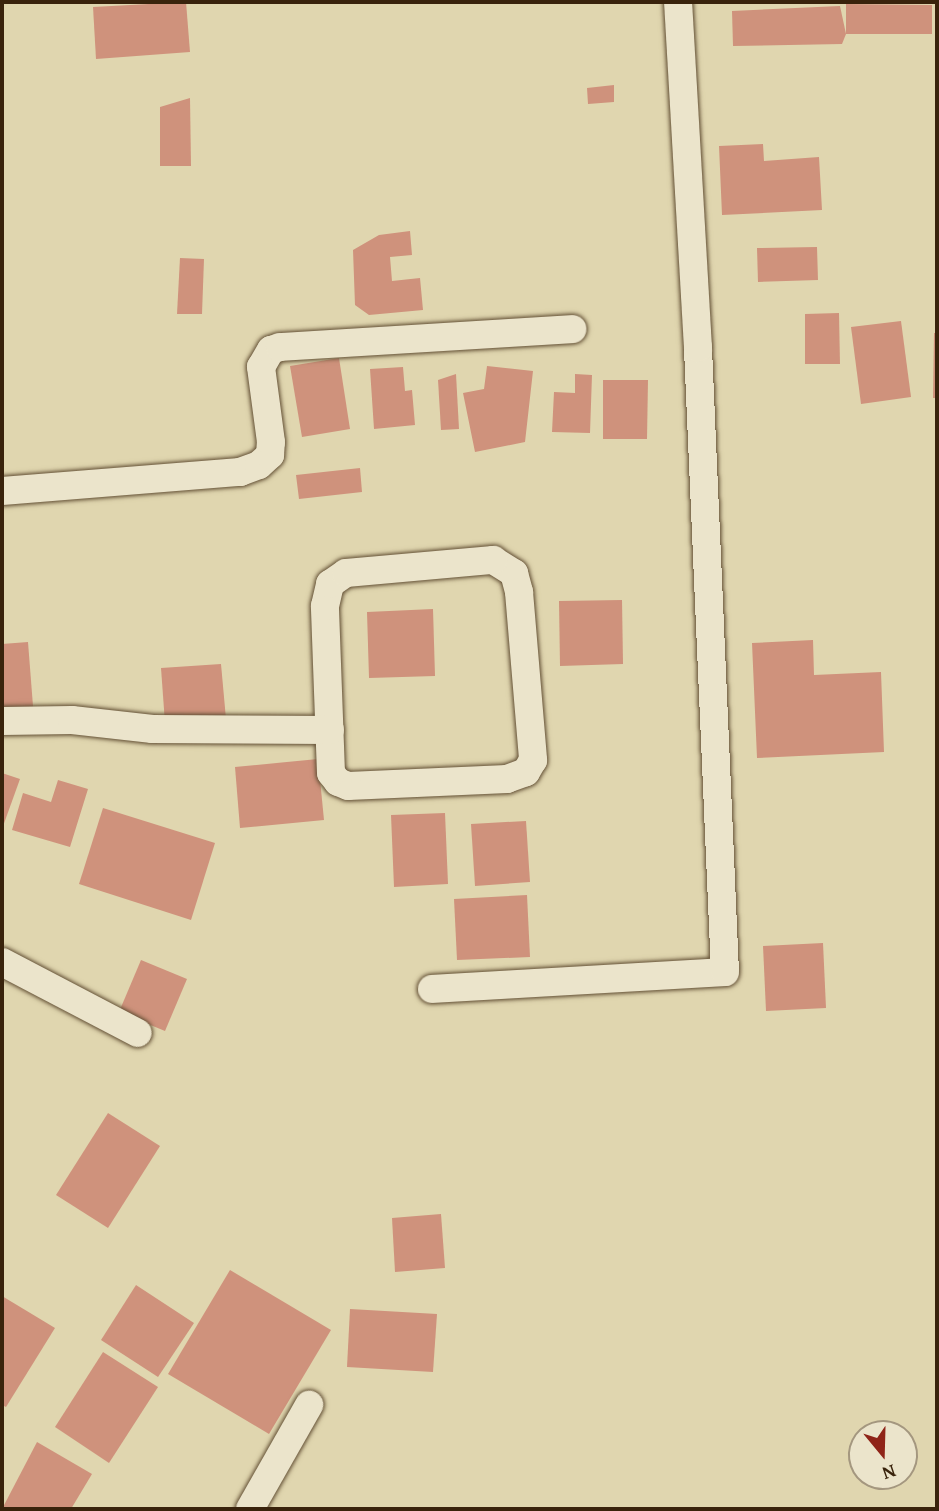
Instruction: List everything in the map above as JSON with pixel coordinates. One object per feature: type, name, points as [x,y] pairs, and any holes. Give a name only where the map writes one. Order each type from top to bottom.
[{"type":"street","points":[[432,989],[725,972],[698,348],[678,2]]},
{"type":"street","points":[[2,491],[240,472],[259,465],[270,455],[271,442],[261,367],[271,350],[280,346],[572,329]]},
{"type":"street","points":[[493,560],[514,573],[519,592],[533,760],[526,772],[507,779],[348,786],[338,782],[331,773],[330,730],[325,606],[330,584],[346,573],[493,560]]},
{"type":"street","points":[[2,721],[72,720],[152,729],[330,730]]},
{"type":"street","points":[[2,962],[138,1033]]},
{"type":"street","points":[[250,1509],[309,1405]]},
{"type":"building","points":[[186,2],[190,52],[96,59],[93,7]]},
{"type":"building","points":[[846,4],[932,5],[932,34],[846,34]]},
{"type":"building","points":[[840,6],[846,34],[842,44],[733,46],[732,11]]},
{"type":"building","points":[[614,85],[614,102],[588,104],[587,88]]},
{"type":"building","points":[[190,98],[191,166],[160,166],[160,107]]},
{"type":"building","points":[[763,144],[764,161],[819,157],[822,210],[722,215],[719,146]]},
{"type":"building","points":[[410,231],[412,255],[390,257],[392,281],[420,278],[423,310],[369,315],[355,305],[353,250],[379,235]]},
{"type":"building","points":[[817,247],[818,280],[758,282],[757,248]]},
{"type":"building","points":[[180,258],[204,259],[202,314],[177,314]]},
{"type":"building","points":[[839,313],[840,364],[805,364],[805,314]]},
{"type":"building","points":[[901,321],[911,397],[861,404],[851,327]]},
{"type":"building","points":[[934,333],[937,333],[937,398],[933,398]]},
{"type":"building","points":[[339,358],[350,429],[302,437],[290,366]]},
{"type":"building","points":[[487,366],[533,371],[525,442],[475,452],[463,393],[484,389]]},
{"type":"building","points":[[403,367],[405,391],[412,390],[415,425],[374,429],[370,369]]},
{"type":"building","points":[[456,374],[459,429],[441,430],[438,380]]},
{"type":"building","points":[[575,374],[592,375],[590,433],[552,432],[554,392],[575,393]]},
{"type":"building","points":[[603,380],[648,380],[647,439],[603,439]]},
{"type":"building","points":[[360,468],[362,492],[299,499],[296,475]]},
{"type":"building","points":[[622,600],[623,664],[560,666],[559,601]]},
{"type":"building","points":[[433,609],[435,676],[369,678],[367,612]]},
{"type":"building","points":[[813,640],[814,675],[881,672],[884,752],[757,758],[752,643]]},
{"type":"building","points":[[28,642],[34,719],[2,721],[2,644]]},
{"type":"building","points":[[221,664],[226,719],[165,723],[161,668]]},
{"type":"building","points":[[318,759],[324,820],[240,828],[235,767]]},
{"type":"building","points":[[2,773],[20,779],[2,829]]},
{"type":"building","points":[[58,780],[88,789],[70,847],[12,830],[23,793],[51,802]]},
{"type":"building","points":[[103,808],[215,843],[191,920],[79,884]]},
{"type":"building","points":[[445,813],[448,884],[394,887],[391,815]]},
{"type":"building","points":[[526,821],[530,882],[475,886],[471,824]]},
{"type":"building","points":[[527,895],[530,957],[457,960],[454,899]]},
{"type":"building","points":[[823,943],[826,1008],[766,1011],[763,946]]},
{"type":"building","points":[[141,960],[187,979],[165,1031],[119,1012]]},
{"type":"building","points":[[108,1113],[160,1146],[108,1228],[56,1195]]},
{"type":"building","points":[[441,1214],[445,1268],[395,1272],[392,1218]]},
{"type":"building","points":[[230,1270],[331,1330],[269,1434],[168,1374]]},
{"type":"building","points":[[136,1285],[194,1323],[158,1377],[101,1340]]},
{"type":"building","points":[[2,1296],[55,1328],[6,1407],[2,1405]]},
{"type":"building","points":[[350,1309],[437,1314],[433,1372],[347,1367]]},
{"type":"building","points":[[103,1352],[158,1387],[109,1463],[55,1427]]},
{"type":"building","points":[[37,1442],[92,1474],[71,1509],[2,1509]]}]
